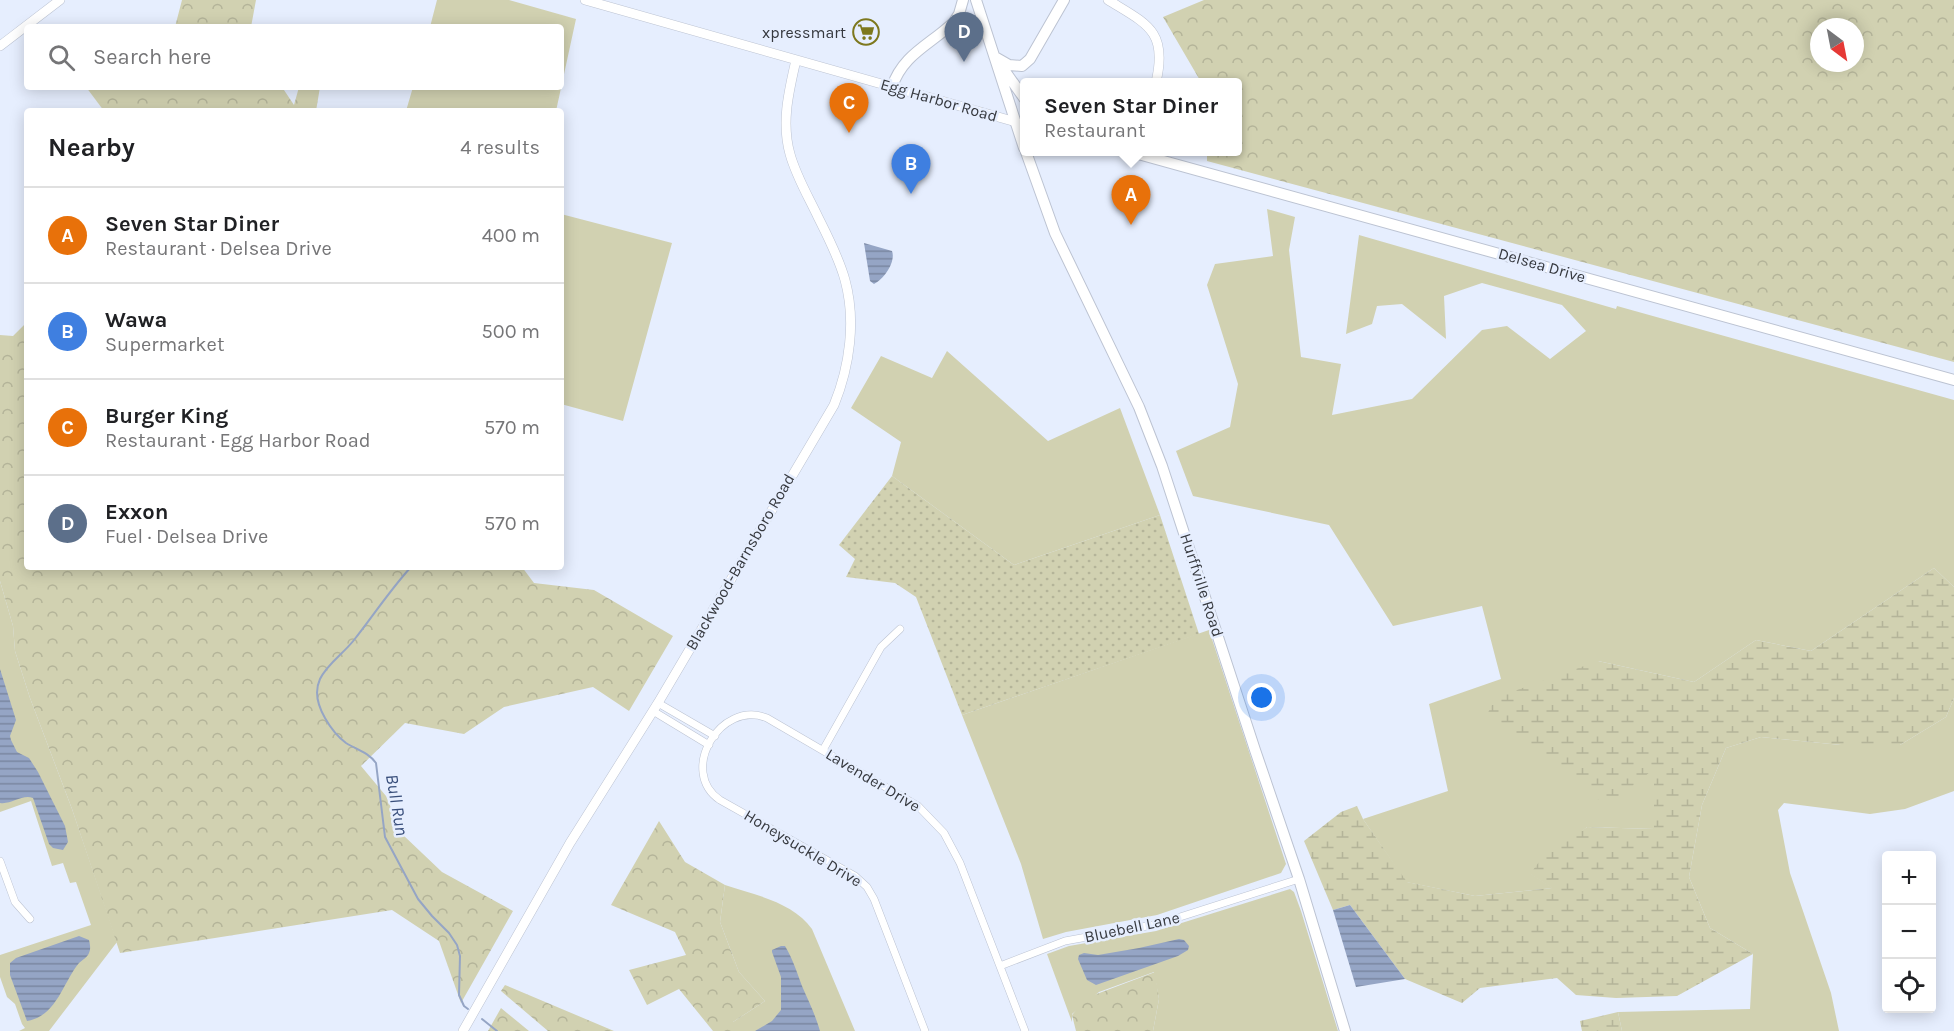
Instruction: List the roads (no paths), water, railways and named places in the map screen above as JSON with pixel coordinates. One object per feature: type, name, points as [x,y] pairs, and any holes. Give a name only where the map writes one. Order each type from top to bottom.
[{"type":"main road","points":[[29,24],[60,0]]},
{"type":"main road","name":"Egg Harbor Road","points":[[585,0],[1020,123]]},
{"type":"main road","points":[[892,87],[903,63],[954,22],[963,0]]},
{"type":"main road","points":[[976,0],[1020,123]]},
{"type":"main road","points":[[995,57],[1009,65],[1022,66],[1030,59],[1064,0]]},
{"type":"main road","points":[[1108,0],[1140,19],[1154,32],[1160,49],[1157,78]]},
{"type":"main road","points":[[0,46],[24,28]]},
{"type":"main road","points":[[995,57],[1020,92]]},
{"type":"main road","name":"Blackwood-Barnsboro Road","points":[[463,1031],[570,843],[655,707],[834,405],[847,367],[850,335],[849,302],[845,279],[798,177],[790,154],[786,122],[787,104],[796,60]]},
{"type":"main road","name":"Hurffville Road","points":[[1027,156],[1055,233],[1139,407],[1162,466],[1299,879],[1345,1031]]},
{"type":"main road","name":"Delsea Drive","points":[[1150,156],[1954,380]]},
{"type":"street","points":[[823,750],[881,647],[900,629]]},
{"type":"street","points":[[655,707],[715,736]]},
{"type":"street","points":[[655,707],[709,745]]},
{"type":"street","name":"Lavender Drive","points":[[709,745],[728,720],[751,713],[767,718],[910,801],[926,813],[938,826],[960,863],[1025,1031]]},
{"type":"street","name":"Honeysuckle Drive","points":[[709,745],[702,769],[706,785],[714,795],[855,876],[867,887],[925,1031]]},
{"type":"street","points":[[0,861],[15,902],[30,919]]},
{"type":"street","name":"Bluebell Lane","points":[[1000,966],[1065,941],[1158,924],[1299,879]]},
{"type":"water","points":[[864,243],[892,251],[893,255],[888,270],[874,284],[870,281]]},
{"type":"water","points":[[0,669],[16,720],[10,736],[11,740],[17,752],[29,758],[38,772],[65,826],[68,842],[63,850],[53,848],[49,844],[33,798],[25,797],[0,803]]},
{"type":"water","points":[[1350,905],[1405,979],[1356,987],[1333,910]]},
{"type":"water","points":[[79,936],[89,940],[88,955],[73,971],[46,1012],[27,1021],[10,975],[10,963],[16,958]]},
{"type":"water","points":[[1179,939],[1184,940],[1189,946],[1188,950],[1178,956],[1096,985],[1087,980],[1078,959],[1079,955],[1084,953],[1098,955]]},
{"type":"water","points":[[785,946],[790,956],[820,1031],[755,1031],[772,1021],[781,1010],[781,977],[772,950]]},
{"type":"waterway","name":"Bull Run","points":[[409,570],[354,640],[323,674],[318,684],[318,699],[320,709],[337,735],[376,763],[385,837],[418,899],[457,945],[460,956],[459,995],[468,1009]]},
{"type":"waterway","name":"Bull Run","points":[[482,1019],[497,1031]]},
{"type":"place","name":"xpressmart","points":[[866,32]]},
{"type":"place","name":"Exxon","points":[[964,62]]},
{"type":"place","name":"Burger King","points":[[849,133]]},
{"type":"place","name":"Wawa","points":[[911,194]]},
{"type":"place","name":"Seven Star Diner","points":[[1131,225]]}]
